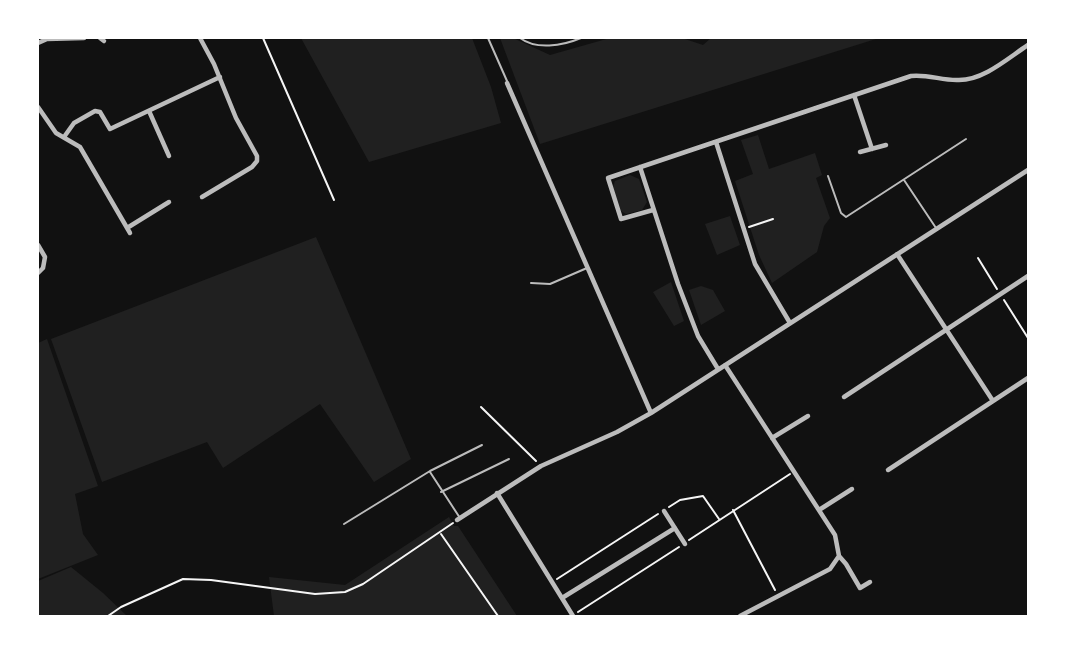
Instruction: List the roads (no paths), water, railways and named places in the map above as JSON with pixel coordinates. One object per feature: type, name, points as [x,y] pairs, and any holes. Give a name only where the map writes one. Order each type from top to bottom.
[{"type":"street","points":[[38,43],[47,38],[84,38]]},
{"type":"street","points":[[200,38],[220,77],[236,118],[257,156],[257,161],[252,167],[202,197]]},
{"type":"street","points":[[653,210],[621,219],[608,181],[610,177],[911,76],[922,75],[957,81],[982,75],[1028,45]]},
{"type":"street","points":[[64,136],[74,123],[95,111],[100,112],[110,129],[220,77]]},
{"type":"street","points":[[507,83],[651,413]]},
{"type":"street","points":[[854,95],[872,149]]},
{"type":"street","points":[[38,107],[51,128],[80,147],[130,233]]},
{"type":"street","points":[[149,111],[169,156]]},
{"type":"street","points":[[716,142],[762,279],[790,323]]},
{"type":"street","points":[[860,152],[886,145]]},
{"type":"street","points":[[640,167],[653,210],[698,336],[718,369]]},
{"type":"street","points":[[458,519],[541,466],[617,432],[651,413],[1028,170]]},
{"type":"street","points":[[127,228],[169,202]]},
{"type":"street","points":[[38,245],[45,257],[43,268],[38,273]]},
{"type":"street","points":[[897,254],[993,401]]},
{"type":"street","points":[[844,396],[1028,276]]},
{"type":"street","points":[[725,365],[835,536],[840,556],[860,588],[870,582]]},
{"type":"street","points":[[888,470],[1028,378]]},
{"type":"street","points":[[772,438],[808,416]]},
{"type":"street","points":[[819,510],[852,489]]},
{"type":"street","points":[[496,493],[573,616]]},
{"type":"street","points":[[664,511],[685,544]]},
{"type":"street","points":[[562,598],[675,528]]},
{"type":"street","points":[[740,616],[830,569],[840,556]]},
{"type":"lane","points":[[488,38],[507,83]]},
{"type":"lane","points":[[520,38],[531,44],[550,46],[581,38]]},
{"type":"lane","points":[[828,176],[841,214],[846,217],[966,139]]},
{"type":"lane","points":[[904,180],[936,229]]},
{"type":"lane","points":[[531,283],[550,284],[587,268]]},
{"type":"lane","points":[[344,524],[430,472],[482,445]]},
{"type":"lane","points":[[441,492],[510,459]]},
{"type":"lane","points":[[430,472],[458,519]]}]
